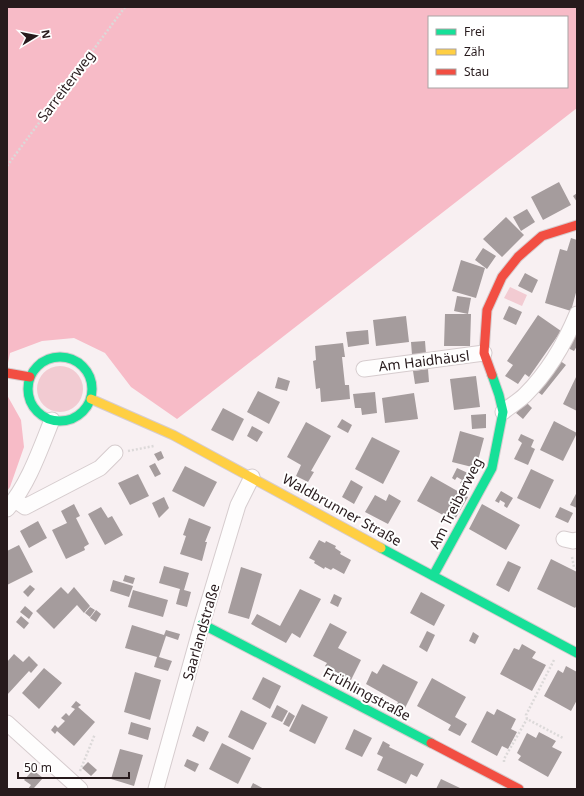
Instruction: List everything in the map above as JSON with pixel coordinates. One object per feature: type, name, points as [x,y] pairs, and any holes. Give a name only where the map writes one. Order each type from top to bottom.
[{"type":"street","name":"Am Treiberweg","points":[[433,576],[492,468],[503,412],[499,395],[484,353],[487,310],[502,277],[518,257],[542,236],[577,225]]},
{"type":"street","points":[[503,412],[525,395],[548,367],[569,332],[577,314]]},
{"type":"street","name":"Am Haidhäusl","points":[[364,369],[484,353]]},
{"type":"street","points":[[57,356],[75,360],[88,372],[92,385],[91,398],[85,409],[76,417],[64,421],[52,420],[40,414],[31,404],[28,395],[30,377],[34,369],[48,358],[57,356]]},
{"type":"street","points":[[7,373],[30,377]]},
{"type":"street","name":"Waldbrunner Straße","points":[[91,398],[173,435],[577,653]]},
{"type":"street","points":[[52,420],[37,457],[11,504],[24,507],[100,468],[115,453]]},
{"type":"street","name":"Saarlandstraße","points":[[156,789],[202,624],[238,504],[252,477]]},
{"type":"street","name":"Frühlingstraße","points":[[202,624],[519,789]]},
{"type":"street","points":[[7,723],[80,789]]},
{"type":"path","name":"Sarreiterweg","points":[[7,166],[126,7]]},
{"type":"path","points":[[115,453],[152,448],[157,444]]},
{"type":"path","points":[[572,557],[574,567],[577,568]]},
{"type":"path","points":[[505,765],[504,759],[527,719],[526,715],[556,656]]},
{"type":"path","points":[[527,719],[563,738]]},
{"type":"path","points":[[83,763],[95,734]]},
{"type":"shaded area","points":[[7,7],[577,7],[577,108],[177,419],[131,387],[105,353],[74,338],[42,341],[10,353],[7,368]]},
{"type":"shaded area","points":[[510,287],[527,295],[522,306],[504,298]]},
{"type":"shaded area","points":[[60,366],[73,370],[79,376],[83,389],[79,402],[73,408],[60,412],[47,408],[41,402],[37,389],[41,376],[47,370]]},
{"type":"shaded area","points":[[7,395],[21,420],[24,447],[10,487],[7,491]]},
{"type":"building","points":[[559,182],[571,205],[543,220],[531,197]]},
{"type":"building","points":[[577,193],[577,202],[573,196]]},
{"type":"building","points":[[527,209],[535,222],[521,231],[513,217]]},
{"type":"building","points":[[506,217],[524,235],[502,257],[483,239]]},
{"type":"building","points":[[571,238],[577,240],[577,289],[571,311],[545,303],[560,249],[567,251]]},
{"type":"building","points":[[483,248],[496,256],[487,269],[475,260]]},
{"type":"building","points":[[461,260],[485,268],[476,298],[452,291]]},
{"type":"building","points":[[525,273],[538,280],[532,293],[518,286]]},
{"type":"building","points":[[457,296],[471,298],[468,314],[454,311]]},
{"type":"building","points":[[509,306],[522,312],[516,325],[503,319]]},
{"type":"building","points":[[445,314],[471,314],[470,346],[444,346]]},
{"type":"building","points":[[538,315],[561,331],[529,377],[525,374],[518,384],[505,376],[513,365],[507,361]]},
{"type":"building","points":[[406,316],[409,342],[376,346],[373,320]]},
{"type":"building","points":[[577,328],[577,346],[574,351],[566,347]]},
{"type":"building","points":[[368,330],[369,344],[348,347],[346,332]]},
{"type":"building","points":[[425,341],[426,354],[412,355],[411,342]]},
{"type":"building","points":[[343,343],[345,357],[342,357],[345,385],[349,385],[350,399],[321,402],[320,388],[316,389],[313,361],[316,360],[315,346]]},
{"type":"building","points":[[559,360],[566,365],[542,395],[535,390]]},
{"type":"building","points":[[428,369],[429,382],[415,384],[413,371]]},
{"type":"building","points":[[577,375],[577,411],[563,404]]},
{"type":"building","points":[[476,376],[480,407],[454,410],[450,379]]},
{"type":"building","points":[[278,377],[290,381],[287,391],[275,388]]},
{"type":"building","points":[[258,391],[280,402],[269,424],[247,412]]},
{"type":"building","points":[[375,392],[377,413],[362,415],[361,408],[355,408],[353,394]]},
{"type":"building","points":[[414,393],[418,419],[385,423],[382,398]]},
{"type":"building","points":[[526,402],[532,408],[523,419],[516,413]]},
{"type":"building","points":[[223,408],[244,419],[233,441],[211,430]]},
{"type":"building","points":[[486,414],[486,428],[472,429],[471,415]]},
{"type":"building","points":[[342,419],[352,425],[348,433],[337,427]]},
{"type":"building","points":[[554,421],[577,433],[563,461],[540,450]]},
{"type":"building","points":[[306,422],[331,436],[311,471],[314,472],[308,482],[296,476],[301,465],[287,457]]},
{"type":"building","points":[[252,426],[263,432],[257,442],[247,436]]},
{"type":"building","points":[[460,431],[484,438],[476,468],[452,462]]},
{"type":"building","points":[[521,434],[534,440],[531,447],[535,449],[528,465],[514,459],[522,443],[518,440]]},
{"type":"building","points":[[372,437],[400,451],[383,484],[355,469]]},
{"type":"building","points":[[161,451],[164,458],[158,461],[154,454]]},
{"type":"building","points":[[155,463],[161,474],[155,477],[149,466]]},
{"type":"building","points":[[185,466],[217,482],[204,507],[172,491]]},
{"type":"building","points":[[457,468],[470,474],[464,485],[460,483],[462,480],[457,477],[455,480],[452,478]]},
{"type":"building","points":[[531,469],[554,480],[540,509],[517,498]]},
{"type":"building","points":[[138,474],[149,496],[130,505],[118,483]]},
{"type":"building","points":[[431,476],[468,497],[454,521],[417,501]]},
{"type":"building","points":[[351,480],[363,487],[354,504],[342,497]]},
{"type":"building","points":[[501,491],[513,498],[507,508],[504,506],[505,503],[500,500],[499,503],[495,501]]},
{"type":"building","points":[[577,492],[577,508],[570,505]]},
{"type":"building","points":[[389,494],[401,501],[388,524],[365,512],[375,495],[386,501]]},
{"type":"building","points":[[164,497],[169,508],[159,518],[152,503]]},
{"type":"building","points":[[74,504],[80,516],[76,518],[89,544],[84,547],[85,550],[66,559],[52,530],[67,523],[61,511]]},
{"type":"building","points":[[482,504],[520,525],[506,550],[469,529]]},
{"type":"building","points":[[101,507],[108,518],[112,516],[123,535],[105,545],[88,514]]},
{"type":"building","points":[[560,507],[573,513],[568,523],[555,517]]},
{"type":"building","points":[[189,518],[211,527],[205,542],[207,542],[202,561],[180,554],[186,536],[183,535]]},
{"type":"building","points":[[38,521],[47,538],[29,548],[20,531]]},
{"type":"building","points":[[319,540],[325,543],[326,541],[336,546],[335,548],[341,552],[340,554],[351,560],[344,574],[333,568],[331,570],[325,567],[324,569],[309,558]]},
{"type":"building","points":[[19,545],[33,572],[7,585],[7,551]]},
{"type":"building","points":[[551,559],[577,572],[577,605],[575,608],[537,589]]},
{"type":"building","points":[[508,561],[521,567],[509,592],[496,585]]},
{"type":"building","points":[[164,566],[189,573],[184,590],[191,592],[187,607],[176,604],[180,589],[159,583]]},
{"type":"building","points":[[241,567],[262,574],[249,619],[228,613]]},
{"type":"building","points":[[125,575],[135,578],[133,584],[123,581]]},
{"type":"building","points":[[113,580],[133,586],[129,597],[110,591]]},
{"type":"building","points":[[30,585],[35,589],[28,597],[23,592]]},
{"type":"building","points":[[61,587],[68,594],[74,587],[90,606],[84,613],[77,605],[54,629],[36,611]]},
{"type":"building","points":[[300,589],[321,599],[300,638],[292,633],[286,643],[251,624],[257,614],[280,626]]},
{"type":"building","points":[[133,590],[168,600],[163,617],[128,607]]},
{"type":"building","points":[[421,592],[445,605],[434,626],[410,613]]},
{"type":"building","points":[[334,594],[342,598],[338,607],[330,603]]},
{"type":"building","points":[[25,606],[33,613],[29,619],[20,612]]},
{"type":"building","points":[[90,607],[95,610],[90,617],[85,613]]},
{"type":"building","points":[[96,610],[101,614],[96,622],[90,618]]},
{"type":"building","points":[[21,616],[29,623],[24,629],[16,622]]},
{"type":"building","points":[[330,623],[347,632],[338,648],[361,660],[351,680],[325,666],[327,663],[313,656]]},
{"type":"building","points":[[132,625],[164,635],[166,630],[180,634],[178,640],[166,636],[159,657],[172,661],[168,671],[154,667],[157,657],[125,648]]},
{"type":"building","points":[[427,631],[435,635],[427,652],[419,647]]},
{"type":"building","points":[[473,632],[479,636],[475,644],[469,641]]},
{"type":"building","points":[[522,644],[536,652],[532,658],[546,665],[532,691],[500,674],[514,648],[519,650]]},
{"type":"building","points":[[14,654],[23,662],[29,656],[38,665],[31,673],[29,671],[7,695],[7,662]]},
{"type":"building","points":[[383,664],[418,682],[405,708],[397,704],[398,702],[366,684],[372,671],[377,674]]},
{"type":"building","points":[[566,666],[577,672],[577,700],[571,711],[544,696],[558,670],[563,673]]},
{"type":"building","points":[[44,668],[62,683],[39,709],[22,693]]},
{"type":"building","points":[[135,672],[161,680],[150,720],[124,712]]},
{"type":"building","points":[[263,677],[281,686],[270,709],[252,699]]},
{"type":"building","points":[[432,678],[466,697],[455,717],[467,724],[460,736],[448,730],[451,725],[417,706]]},
{"type":"building","points":[[76,701],[81,705],[78,707],[95,722],[74,746],[57,731],[55,734],[51,730],[55,725],[58,728],[65,721],[61,718],[66,713],[69,716],[75,709],[71,707]]},
{"type":"building","points":[[302,704],[328,717],[315,744],[289,731]]},
{"type":"building","points":[[277,705],[288,711],[282,722],[271,717]]},
{"type":"building","points":[[497,709],[516,719],[511,729],[517,732],[508,749],[502,746],[497,756],[471,742],[487,711],[494,715]]},
{"type":"building","points":[[241,710],[267,723],[253,750],[228,737]]},
{"type":"building","points":[[289,712],[295,716],[289,727],[283,724]]},
{"type":"building","points":[[131,722],[151,728],[148,740],[128,734]]},
{"type":"building","points":[[197,726],[209,732],[204,742],[192,736]]},
{"type":"building","points":[[354,729],[372,738],[362,757],[345,749]]},
{"type":"building","points":[[539,732],[556,741],[552,747],[562,752],[548,777],[518,760],[521,756],[517,753],[527,733],[536,738]]},
{"type":"building","points":[[383,741],[390,745],[389,747],[424,764],[417,777],[411,774],[406,784],[377,770],[383,757],[377,754]]},
{"type":"building","points":[[222,743],[251,758],[238,784],[209,769]]},
{"type":"building","points":[[120,749],[143,755],[134,786],[111,779]]},
{"type":"building","points":[[187,759],[199,764],[195,772],[184,766]]},
{"type":"building","points":[[88,762],[97,770],[91,776],[82,768]]},
{"type":"building","points":[[33,770],[43,778],[34,788],[35,789],[28,789],[31,785],[24,780]]},
{"type":"building","points":[[441,779],[460,788],[436,789]]},
{"type":"building","points":[[253,783],[264,789],[250,789]]},
{"type":"traffic: fast","points":[[54,357],[66,357],[83,366],[90,377],[92,389],[90,401],[83,412],[66,421],[54,421],[42,416],[33,407],[28,395],[28,383],[33,371],[42,362],[54,357]]},
{"type":"traffic: fast","points":[[433,576],[492,468],[503,412],[492,375]]},
{"type":"traffic: fast","points":[[381,548],[577,653]]},
{"type":"traffic: fast","points":[[202,624],[431,743]]},
{"type":"traffic: slow","points":[[91,399],[173,435],[381,548]]},
{"type":"traffic: jam","points":[[492,375],[484,353],[487,310],[502,277],[518,257],[542,236],[577,225]]},
{"type":"traffic: jam","points":[[7,373],[30,377]]},
{"type":"traffic: jam","points":[[431,743],[519,789]]}]
